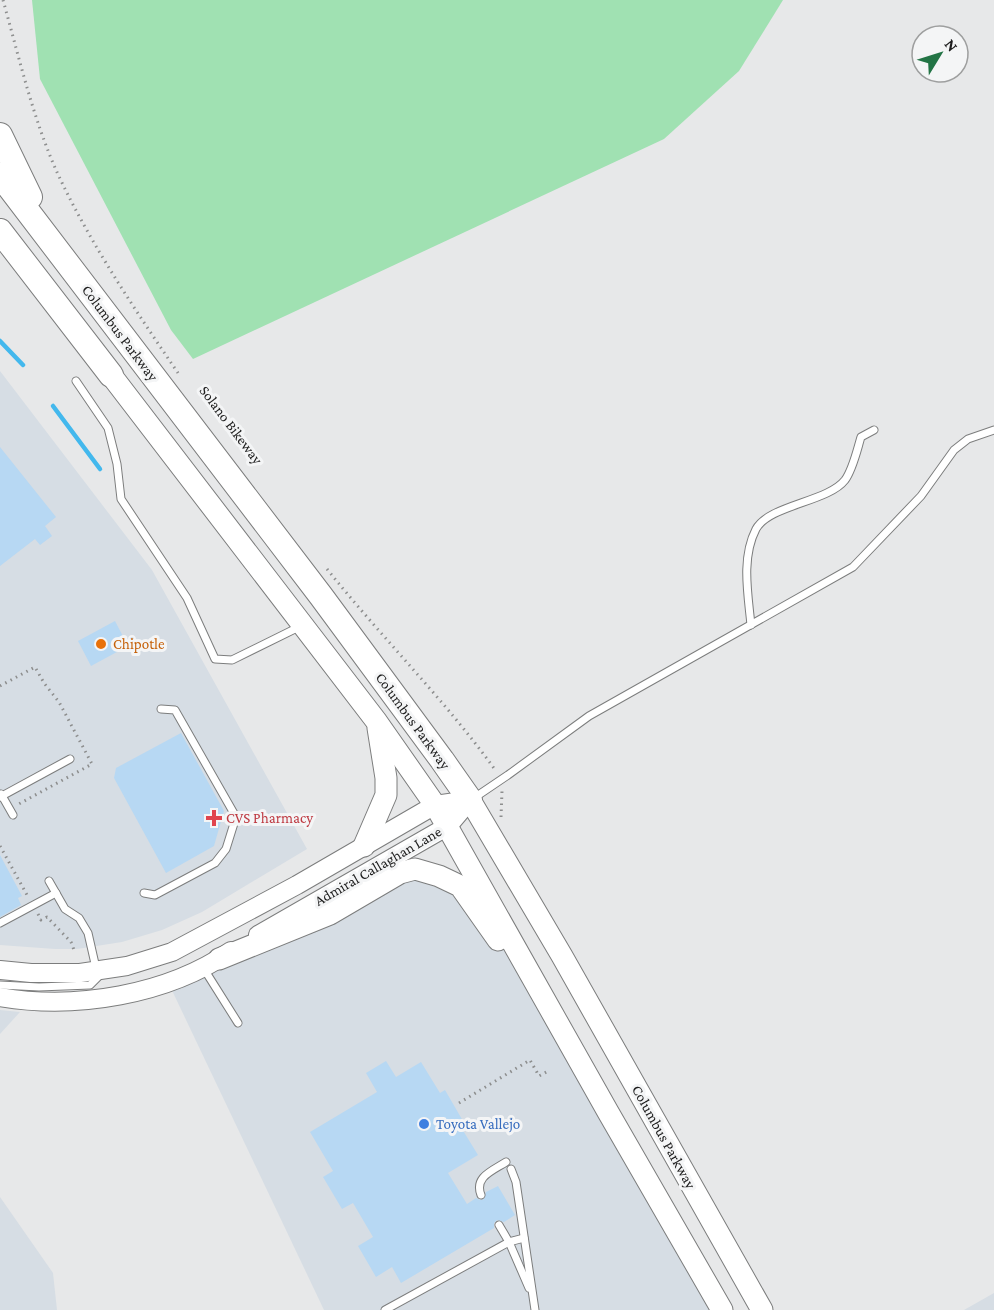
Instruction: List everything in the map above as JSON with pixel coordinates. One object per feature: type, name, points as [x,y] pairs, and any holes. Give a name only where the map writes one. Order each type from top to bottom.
[{"type":"highway","points":[[0,135],[51,243]]},
{"type":"highway","name":"Columbus Parkway","points":[[0,175],[321,596],[470,800]]},
{"type":"highway","name":"Columbus Parkway","points":[[0,231],[111,375]]},
{"type":"highway","points":[[0,249],[91,349]]},
{"type":"main road","name":"Columbus Parkway","points":[[111,375],[377,722],[435,805],[722,1310]]},
{"type":"main road","points":[[364,846],[386,795],[386,778],[377,722]]},
{"type":"main road","name":"Admiral Callaghan Lane","points":[[0,970],[55,974],[96,970],[127,966],[172,952],[216,930],[435,805],[470,800]]},
{"type":"main road","name":"Admiral Callaghan Lane","points":[[0,997],[55,1000],[107,996],[157,986],[211,964],[447,826],[470,800]]},
{"type":"main road","name":"Columbus Parkway","points":[[470,800],[568,966],[762,1310]]},
{"type":"main road","points":[[211,964],[330,914],[400,873],[415,869],[432,873],[461,888],[576,1054]]},
{"type":"lane","points":[[76,381],[108,428],[117,464],[121,499],[187,598],[215,659],[232,660],[302,626]]},
{"type":"lane","points":[[750,625],[746,570],[757,527],[772,515],[824,494],[844,482],[861,436],[874,430]]},
{"type":"lane","points":[[470,800],[589,716],[853,567],[921,496],[954,450],[968,439],[994,430]]},
{"type":"lane","points":[[144,892],[155,895],[215,863],[226,849],[236,817],[175,710],[161,709]]},
{"type":"lane","points":[[11,812],[1,795],[69,759]]},
{"type":"lane","points":[[0,985],[39,987],[90,985],[98,977],[88,933],[79,918],[65,909],[49,881]]},
{"type":"lane","points":[[0,923],[56,893]]},
{"type":"lane","points":[[211,964],[238,1023]]},
{"type":"lane","points":[[481,1196],[478,1188],[481,1178],[506,1162]]},
{"type":"lane","points":[[511,1169],[516,1182],[535,1310]]},
{"type":"lane","points":[[499,1225],[533,1296]]},
{"type":"lane","points":[[385,1310],[509,1242],[524,1238]]},
{"type":"path","points":[[3,0],[25,81],[55,167],[87,231],[178,374]]},
{"type":"path","points":[[324,564],[380,633],[475,741],[502,779],[501,820]]},
{"type":"path","points":[[0,686],[35,667],[59,702],[92,764],[11,812]]},
{"type":"path","points":[[459,1103],[530,1060],[539,1076],[550,1070]]},
{"type":"shaded area","points":[[0,371],[152,570],[307,849],[202,912],[162,930],[122,942],[77,949],[0,945]]},
{"type":"shaded area","points":[[400,873],[439,876],[487,924],[576,1054],[723,1310],[324,1310],[168,982]]},
{"type":"shaded area","points":[[0,1010],[20,1012],[0,1034]]},
{"type":"shaded area","points":[[0,1197],[53,1273],[57,1310],[0,1310]]},
{"type":"shaded area","points":[[994,1293],[994,1310],[964,1310]]},
{"type":"green space","points":[[32,0],[783,0],[739,71],[664,139],[193,359],[171,330],[40,79]]},
{"type":"building","points":[[0,447],[56,517],[45,526],[52,536],[40,545],[35,539],[0,566]]},
{"type":"building","points":[[115,621],[128,646],[91,666],[78,641]]},
{"type":"building","name":"CVS Pharmacy","points":[[181,733],[224,811],[214,846],[166,873],[114,778],[116,768]]},
{"type":"building","points":[[0,855],[22,896],[18,898],[21,905],[0,917]]},
{"type":"building","points":[[386,1061],[396,1077],[421,1062],[440,1093],[445,1090],[463,1121],[459,1124],[478,1155],[448,1173],[467,1204],[476,1198],[484,1199],[486,1192],[498,1186],[515,1215],[504,1222],[497,1220],[494,1228],[401,1283],[392,1267],[376,1277],[358,1246],[373,1237],[353,1203],[342,1209],[323,1177],[333,1171],[310,1132],[377,1092],[366,1073]]},
{"type":"waterway","points":[[0,341],[23,365]]},
{"type":"waterway","points":[[53,406],[100,469]]},
{"type":"place","name":"Chipotle","points":[[101,644]]},
{"type":"place","name":"CVS Pharmacy","points":[[214,818]]},
{"type":"place","name":"Toyota Vallejo","points":[[424,1124]]}]
